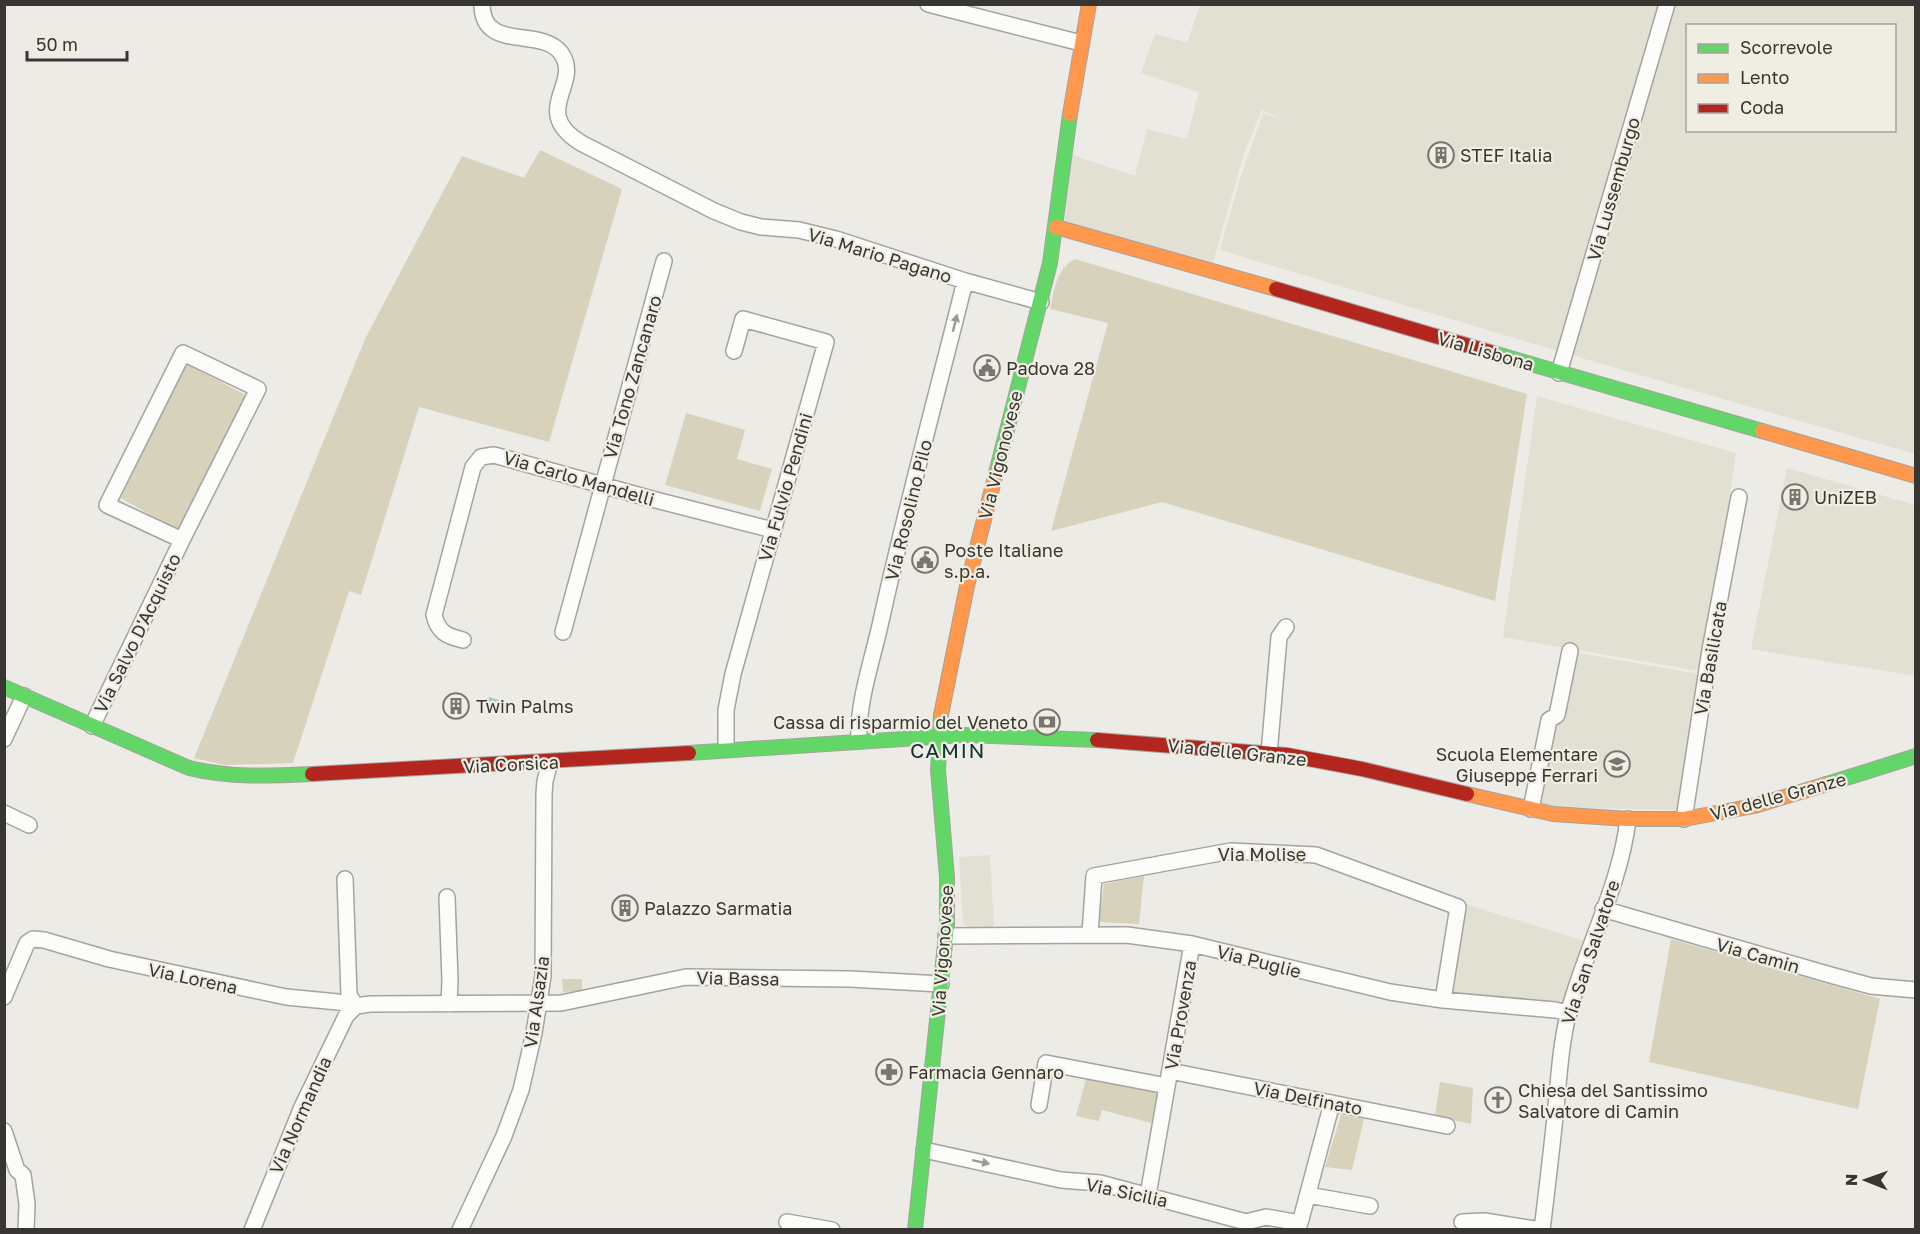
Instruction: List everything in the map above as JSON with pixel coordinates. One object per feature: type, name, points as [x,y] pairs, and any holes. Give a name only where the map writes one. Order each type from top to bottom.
[{"type":"street","name":"Via Mario Pagano","points":[[482,4],[484,21],[492,28],[508,36],[550,44],[561,54],[566,69],[557,110],[562,127],[581,143],[714,211],[741,222],[761,227],[799,230],[836,239],[965,281],[1041,302]]},
{"type":"street","points":[[928,4],[1081,43]]},
{"type":"street","name":"Via Vigonovese","points":[[915,1230],[946,936],[947,877],[938,770],[938,737],[946,682],[967,586],[1041,302],[1056,227],[1070,114],[1089,4]]},
{"type":"street","name":"Via Lussemburgo","points":[[1559,373],[1667,4]]},
{"type":"street","name":"Via Lisbona","points":[[1056,227],[1916,476]]},
{"type":"street","name":"Via Tono Zancanaro","points":[[563,632],[664,261]]},
{"type":"street","name":"Via Rosolino Pilo","points":[[859,741],[858,730],[863,701],[899,538],[965,281]]},
{"type":"street","name":"Via Fulvio Pendini","points":[[726,749],[728,698],[826,342],[743,319],[734,351]]},
{"type":"street","name":"Via Salvo D'Acquisto","points":[[92,726],[258,389],[183,352],[107,505],[182,540]]},
{"type":"street","name":"Via Carlo Mandelli","points":[[463,640],[448,636],[437,627],[434,615],[473,467],[481,457],[495,455],[773,530]]},
{"type":"street","name":"Via Basilicata","points":[[1684,819],[1710,650],[1739,497]]},
{"type":"street","points":[[1269,754],[1279,637],[1286,627]]},
{"type":"street","points":[[1531,809],[1549,720],[1557,714],[1570,651]]},
{"type":"street","points":[[4,687],[92,726]]},
{"type":"street","points":[[4,739],[24,696]]},
{"type":"street","name":"Via Corsica","points":[[92,726],[189,768],[214,774],[239,776],[305,776],[938,737]]},
{"type":"street","name":"Via delle Granze","points":[[938,737],[964,735],[1084,739],[1269,754],[1335,764],[1553,814],[1628,819],[1684,819],[1719,814],[1754,806],[1916,756]]},
{"type":"street","name":"Via Alsazia","points":[[460,1230],[504,1136],[521,1090],[538,1004],[543,976],[544,794],[550,762]]},
{"type":"street","points":[[4,813],[29,825]]},
{"type":"street","name":"Via San Salvatore","points":[[1542,1230],[1561,1054],[1569,1013],[1626,837],[1628,819]]},
{"type":"street","name":"Via Molise","points":[[1090,934],[1094,876],[1231,850],[1316,855],[1458,907],[1443,1000]]},
{"type":"street","points":[[345,879],[348,995],[356,1006]]},
{"type":"street","points":[[447,897],[449,1004]]},
{"type":"street","name":"Via Camin","points":[[1603,909],[1871,986],[1916,990]]},
{"type":"street","name":"Via Puglie","points":[[946,936],[1127,935],[1192,944],[1390,992],[1569,1013]]},
{"type":"street","name":"Via Lorena","points":[[4,997],[27,943],[33,939],[44,940],[109,959],[286,997],[356,1006],[370,1004],[538,1004]]},
{"type":"street","name":"Via Provenza","points":[[1148,1195],[1192,944]]},
{"type":"street","name":"Via Bassa","points":[[538,1004],[579,1000],[686,977],[850,979],[941,984]]},
{"type":"street","name":"Via Normandia","points":[[252,1230],[302,1107],[346,1016],[356,1006]]},
{"type":"street","name":"Via Provenza","points":[[1039,1105],[1046,1063],[1168,1078]]},
{"type":"street","name":"Via Delfinato","points":[[1168,1078],[1332,1103],[1447,1126]]},
{"type":"street","name":"Via Sicilia","points":[[924,1150],[1061,1180],[1100,1183],[1246,1222],[1266,1217],[1300,1223],[1332,1103]]},
{"type":"street","points":[[4,1131],[17,1170],[23,1175],[27,1204],[26,1230]]},
{"type":"street","points":[[1308,1195],[1370,1206]]},
{"type":"street","points":[[1465,1216],[1542,1230]]},
{"type":"street","points":[[787,1222],[832,1230]]},
{"type":"shaded area","points":[[1200,5],[1915,5],[1915,454],[1571,355],[1220,250],[1240,179],[1263,113],[1287,121],[1262,110],[1244,153],[1212,266],[1064,225],[1072,155],[1135,176],[1147,129],[1187,139],[1199,92],[1141,73],[1155,34],[1187,43]]},
{"type":"shaded area","points":[[540,150],[622,189],[549,442],[419,407],[361,595],[349,591],[293,763],[224,765],[194,758],[366,337],[462,156],[524,178]]},
{"type":"shaded area","points":[[1075,259],[1527,394],[1495,601],[1162,502],[1051,531],[1108,323],[1050,309],[1060,274]]},
{"type":"shaded area","points":[[186,363],[247,396],[179,532],[121,498]]},
{"type":"shaded area","points":[[1537,396],[1736,453],[1705,672],[1503,637]]},
{"type":"shaded area","points":[[686,413],[745,430],[737,459],[772,469],[760,511],[665,485]]},
{"type":"shaded area","points":[[1787,468],[1915,505],[1915,676],[1751,649]]},
{"type":"shaded area","name":"Scuola Elementare Giuseppe Ferrari","points":[[1573,652],[1704,675],[1685,810],[1534,807]]},
{"type":"shaded area","points":[[990,855],[994,928],[968,927],[963,923],[959,857]]},
{"type":"shaded area","points":[[1144,876],[1139,924],[1099,922],[1104,884]]},
{"type":"shaded area","points":[[1459,902],[1584,941],[1562,1009],[1453,996]]},
{"type":"shaded area","points":[[1671,939],[1880,999],[1858,1109],[1649,1062]]},
{"type":"shaded area","points":[[562,979],[582,979],[582,991],[563,992]]},
{"type":"shaded area","points":[[1086,1079],[1158,1093],[1151,1123],[1102,1110],[1099,1121],[1076,1116]]},
{"type":"shaded area","points":[[1440,1082],[1473,1088],[1471,1124],[1435,1116]]},
{"type":"shaded area","points":[[1341,1115],[1364,1119],[1352,1170],[1325,1167]]},
{"type":"water","points":[[489,697],[508,703],[505,711],[486,705]]},
{"type":"traffic: fast","points":[[996,473],[1050,263],[1070,114]]},
{"type":"traffic: fast","points":[[1493,353],[1762,431]]},
{"type":"traffic: fast","points":[[4,687],[189,768],[235,775],[312,774]]},
{"type":"traffic: fast","points":[[915,1230],[947,925],[947,877],[938,770],[941,715]]},
{"type":"traffic: fast","points":[[689,753],[964,735],[1097,740]]},
{"type":"traffic: fast","points":[[1827,784],[1916,756]]},
{"type":"traffic: slow","points":[[1070,114],[1089,4]]},
{"type":"traffic: slow","points":[[1056,227],[1276,289]]},
{"type":"traffic: slow","points":[[1762,431],[1916,476]]},
{"type":"traffic: slow","points":[[941,715],[967,586],[996,473]]},
{"type":"traffic: slow","points":[[1467,794],[1553,814],[1628,819],[1684,819],[1754,806],[1827,784]]},
{"type":"traffic: jam","points":[[1276,289],[1493,353]]},
{"type":"traffic: jam","points":[[1097,740],[1287,755],[1362,769],[1467,794]]},
{"type":"traffic: jam","points":[[312,774],[689,753]]},
{"type":"place","name":"STEF Italia","points":[[1441,155]]},
{"type":"place","name":"Padova 28","points":[[987,368]]},
{"type":"place","name":"UniZEB","points":[[1795,497]]},
{"type":"place","name":"Poste Italiane s.p.a.","points":[[925,560]]},
{"type":"place","name":"Twin Palms","points":[[456,706]]},
{"type":"place","name":"Cassa di risparmio del Veneto","points":[[1047,722]]},
{"type":"place","name":"Scuola Elementare Giuseppe Ferrari","points":[[1617,764]]},
{"type":"place","name":"Palazzo Sarmatia","points":[[625,908]]},
{"type":"place","name":"Farmacia Gennaro","points":[[889,1072]]},
{"type":"place","name":"Chiesa del Santissimo Salvatore di Camin","points":[[1498,1100]]},
{"type":"district","name":"CAMIN","points":[[948,750]]}]
